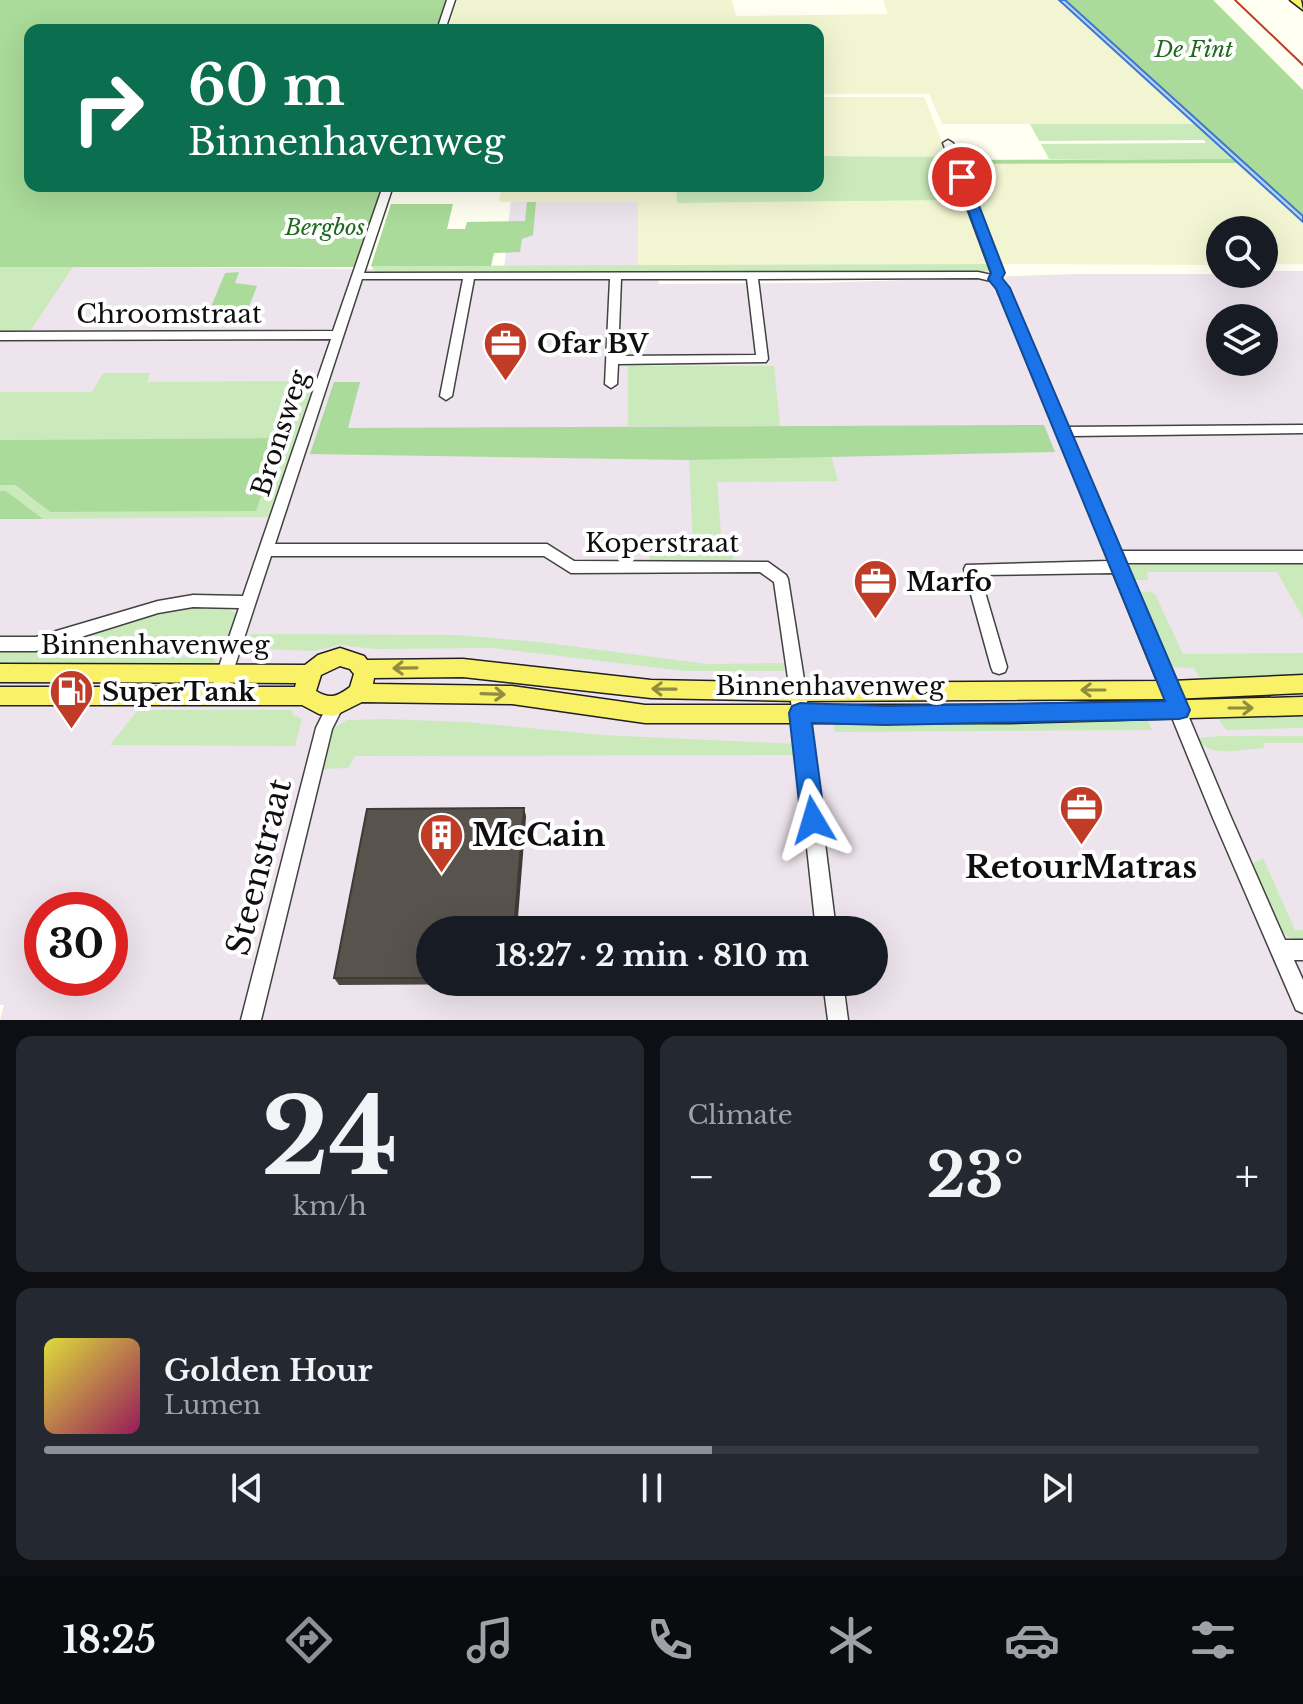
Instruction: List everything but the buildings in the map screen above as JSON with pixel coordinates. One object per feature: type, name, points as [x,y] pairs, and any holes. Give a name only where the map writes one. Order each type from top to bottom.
[{"type":"main road","points":[[1295,0],[1303,7]]},
{"type":"main road","points":[[340,657],[359,662],[364,669],[364,685],[359,693],[320,702],[310,674],[324,660],[340,657]]},
{"type":"main road","name":"Binnenhavenweg","points":[[364,669],[463,668],[799,702],[885,715],[1175,700],[1303,684]]},
{"type":"main road","name":"Binnenhavenweg","points":[[0,673],[310,674]]},
{"type":"main road","name":"Binnenhavenweg","points":[[359,693],[512,695],[645,714],[799,702]]},
{"type":"main road","name":"Binnenhavenweg","points":[[0,696],[217,696],[320,702]]},
{"type":"main road","name":"Binnenhavenweg","points":[[1175,700],[1303,706]]},
{"type":"street","points":[[443,24],[451,0]]},
{"type":"street","points":[[948,143],[996,276],[1303,1003]]},
{"type":"street","name":"Bronsweg","points":[[217,696],[386,192]]},
{"type":"street","points":[[611,384],[616,275]]},
{"type":"street","points":[[612,360],[762,359],[752,275]]},
{"type":"street","points":[[358,276],[996,276]]},
{"type":"street","points":[[446,396],[469,276]]},
{"type":"street","name":"Chroomstraat","points":[[0,336],[338,335]]},
{"type":"street","points":[[1063,432],[1303,429]]},
{"type":"street","name":"Koperstraat","points":[[265,550],[547,550],[571,567],[763,566],[781,579],[824,916]]},
{"type":"street","points":[[999,667],[971,569],[1303,557]]},
{"type":"street","name":"Binnenhavenweg","points":[[0,644],[36,644],[158,607],[193,601],[248,602]]},
{"type":"street","name":"Steenstraat","points":[[251,1020],[324,728],[320,702]]},
{"type":"street","points":[[1281,950],[1303,950]]},
{"type":"street","points":[[835,996],[838,1020]]},
{"type":"shaded area","points":[[511,198],[643,198],[659,284],[1206,274],[1206,288],[1278,288],[1278,271],[1303,271],[1303,1020],[0,1020],[4,1005],[0,1005],[0,266],[504,270]]},
{"type":"green space","name":"Bergbos","points":[[0,0],[450,0],[441,24],[24,24],[24,192],[382,192],[357,267],[0,267]]},
{"type":"green space","points":[[457,0],[732,0],[736,16],[888,14],[883,0],[1059,0],[1196,124],[942,124],[929,94],[824,94],[824,24],[450,24]]},
{"type":"green space","name":"De Fint","points":[[1065,0],[1213,0],[1303,90],[1303,216]]},
{"type":"green space","points":[[824,97],[924,97],[948,157],[824,156]]},
{"type":"green space","points":[[1030,124],[1196,124],[1234,159],[1049,159],[1041,144],[1206,143],[1204,140],[1039,141]]},
{"type":"green space","points":[[824,156],[948,157],[966,200],[677,203],[676,192],[824,192]]},
{"type":"green space","points":[[1234,159],[1239,163],[958,164],[957,160]]},
{"type":"green space","points":[[1239,163],[1303,222],[1303,264],[1278,264],[1278,216],[1206,216],[1206,265],[1001,264],[958,164]]},
{"type":"green space","points":[[501,192],[677,192],[678,203],[966,200],[992,264],[638,266],[638,202],[499,202]]},
{"type":"green space","points":[[527,202],[536,202],[533,235],[522,239],[520,252],[494,253],[491,266],[371,266],[391,204],[453,204],[447,229],[465,229],[467,222],[525,221]]},
{"type":"green space","points":[[992,264],[992,271],[983,272],[377,274],[371,266]]},
{"type":"green space","points":[[0,267],[73,267],[30,331],[0,331]]},
{"type":"green space","points":[[239,272],[235,283],[257,286],[247,312],[255,312],[250,324],[204,324],[225,273]]},
{"type":"green space","points":[[628,366],[774,366],[780,426],[628,426]]},
{"type":"green space","points":[[103,373],[150,373],[147,382],[315,381],[270,517],[43,519],[6,491],[0,491],[0,485],[14,485],[50,512],[256,511],[280,438],[0,440],[0,392],[92,392]]},
{"type":"green space","points":[[334,382],[360,382],[348,428],[1044,425],[1055,452],[689,460],[310,454]]},
{"type":"green space","points":[[281,438],[256,511],[50,512],[15,485],[0,485],[0,440]]},
{"type":"green space","points":[[831,455],[838,481],[717,482],[722,546],[738,548],[732,560],[651,562],[646,546],[693,544],[689,460]]},
{"type":"green space","points":[[0,491],[6,491],[43,519],[0,519]]},
{"type":"green space","points":[[1303,560],[1303,618],[1277,572],[1147,572],[1148,580],[1131,580],[1122,561]]},
{"type":"green space","points":[[1147,591],[1155,594],[1183,654],[1303,653],[1303,680],[1203,684],[1194,668],[1168,667],[1137,595]]},
{"type":"green space","points":[[221,606],[237,613],[226,648],[222,650],[57,649],[55,645],[171,610]]},
{"type":"green space","points":[[250,634],[457,635],[540,642],[707,664],[787,663],[784,671],[684,671],[494,648],[375,649],[340,645],[314,651],[265,649],[250,642]]},
{"type":"green space","points":[[0,649],[42,649],[57,656],[212,657],[217,663],[0,664]]},
{"type":"green space","points":[[138,710],[292,710],[293,715],[302,719],[295,746],[110,745]]},
{"type":"green space","points":[[1303,711],[1303,728],[1226,730],[1217,717]]},
{"type":"green space","points":[[1146,716],[1152,730],[835,732],[833,721]]},
{"type":"green space","points":[[347,720],[466,722],[602,735],[798,744],[800,755],[355,756],[348,768],[324,769],[333,729]]},
{"type":"green space","points":[[1303,736],[1303,743],[1263,743],[1264,748],[1217,751],[1209,749],[1198,738]]},
{"type":"green space","points":[[1263,858],[1295,930],[1303,930],[1303,944],[1283,932],[1269,912],[1252,864]]},
{"type":"water","points":[[1059,0],[1065,0],[1303,216],[1303,222]]},
{"type":"railway","points":[[1235,0],[1303,65]]},
{"type":"place","name":"Ofar BV","points":[[506,383]]},
{"type":"place","name":"Marfo","points":[[875,621]]},
{"type":"place","name":"SuperTank","points":[[71,731]]},
{"type":"place","name":"RetourMatras","points":[[1081,847]]},
{"type":"place","name":"McCain","points":[[441,874]]},
{"type":"route","points":[[813,820],[800,713],[885,715],[1179,710],[1003,288],[995,279],[998,273],[962,177]]}]
